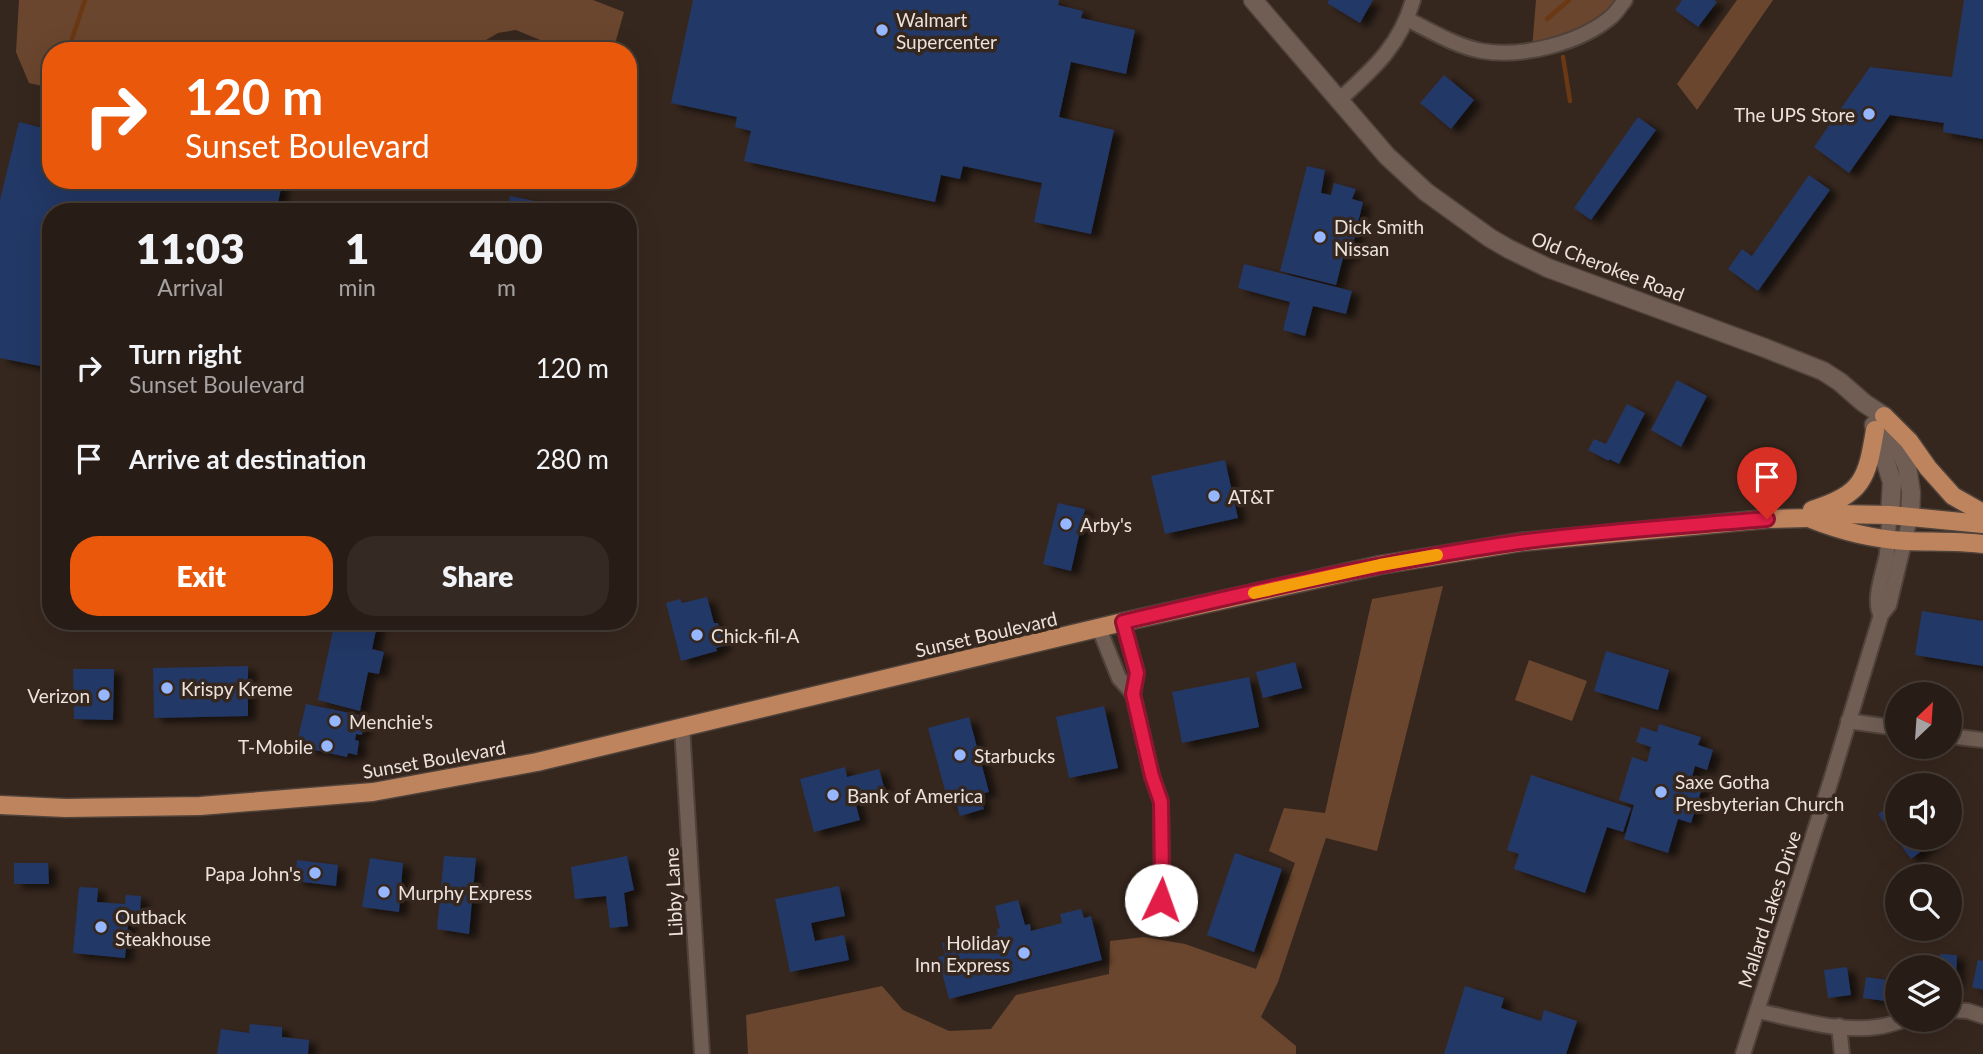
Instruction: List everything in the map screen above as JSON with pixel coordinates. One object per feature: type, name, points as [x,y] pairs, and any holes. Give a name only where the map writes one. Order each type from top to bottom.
[{"type":"main road","points":[[1799,518],[1851,493],[1861,483],[1880,423],[1909,441],[1953,496],[1983,513]]},
{"type":"main road","name":"Sunset Boulevard","points":[[0,805],[66,808],[200,806],[373,792],[537,762],[1123,622],[1380,565],[1521,542],[1836,514],[1891,515],[1983,524]]},
{"type":"main road","points":[[1799,518],[1837,530],[1896,540],[1983,544]]},
{"type":"street","name":"Old Cherokee Road","points":[[1253,0],[1387,156],[1452,212],[1509,249],[1548,268],[1800,361],[1840,382],[1864,403],[1880,423],[1907,466],[1911,492],[1910,517]]},
{"type":"street","points":[[1339,100],[1383,59],[1392,47],[1407,19],[1413,0]]},
{"type":"street","points":[[1407,19],[1448,40],[1483,51],[1519,51],[1552,47],[1586,34],[1612,16],[1625,0]]},
{"type":"street","name":"Old Cherokee Road","points":[[1880,423],[1892,482],[1891,515]]},
{"type":"street","name":"Mallard Lakes Drive","points":[[1891,515],[1896,540]]},
{"type":"street","name":"Mallard Lakes Drive","points":[[1743,1054],[1881,615],[1878,610],[1878,595],[1887,552],[1910,517]]},
{"type":"street","points":[[1123,622],[1137,673],[1133,694],[1152,776],[1161,802],[1162,879],[1159,921]]},
{"type":"street","points":[[1098,628],[1119,678],[1133,694]]},
{"type":"street","points":[[1848,721],[1885,726]]},
{"type":"street","name":"Libby Lane","points":[[682,727],[702,1054]]},
{"type":"street","points":[[1962,737],[1983,740]]},
{"type":"street","points":[[1757,1011],[1839,1026],[1885,1025]]},
{"type":"street","points":[[1962,1011],[1983,1016]]},
{"type":"street","points":[[1839,1026],[1842,1054]]},
{"type":"shaded area","points":[[19,0],[593,0],[624,12],[616,42],[545,42],[516,30],[498,33],[483,42],[42,42],[42,86],[29,83],[16,52]]},
{"type":"shaded area","points":[[1536,0],[1615,0],[1612,16],[1532,49]]},
{"type":"shaded area","points":[[1737,0],[1773,0],[1697,110],[1677,84]]},
{"type":"shaded area","points":[[1443,586],[1377,851],[1326,838],[1278,982],[1261,1017],[1296,1046],[1296,1054],[748,1054],[746,1015],[882,986],[903,1010],[949,1031],[991,1029],[1016,995],[1109,974],[1110,941],[1144,937],[1185,944],[1256,969],[1295,863],[1269,851],[1284,808],[1325,813],[1372,599]]},
{"type":"shaded area","points":[[1529,660],[1587,681],[1572,721],[1515,700]]},
{"type":"building","points":[[693,0],[1059,0],[1058,5],[1083,11],[1081,18],[1135,30],[1126,74],[1071,62],[1059,117],[1114,130],[1091,234],[1034,222],[1042,183],[963,166],[960,179],[941,175],[935,202],[744,161],[751,131],[735,127],[737,117],[671,103]]},
{"type":"building","points":[[1329,0],[1373,0],[1360,23],[1327,3]]},
{"type":"building","points":[[1682,0],[1717,2],[1698,27],[1675,10]]},
{"type":"building","points":[[1964,0],[1983,0],[1983,139],[1943,132],[1944,123],[1890,115],[1849,173],[1814,147],[1870,67],[1952,77]]},
{"type":"building","points":[[1444,75],[1474,100],[1451,129],[1420,103]]},
{"type":"building","points":[[1638,117],[1656,130],[1591,220],[1574,208]]},
{"type":"building","points":[[19,122],[42,128],[42,189],[281,189],[278,203],[42,203],[40,366],[0,358],[0,200]]},
{"type":"building","points":[[1307,166],[1325,170],[1321,193],[1331,195],[1334,183],[1356,189],[1352,199],[1363,202],[1350,257],[1343,258],[1336,285],[1280,271]]},
{"type":"building","points":[[1809,175],[1830,190],[1758,291],[1728,269],[1742,249],[1752,256]]},
{"type":"building","points":[[510,196],[545,203],[509,203]]},
{"type":"building","points":[[1244,264],[1352,291],[1346,314],[1313,306],[1305,336],[1283,330],[1290,302],[1238,288]]},
{"type":"building","points":[[1677,380],[1707,396],[1681,447],[1651,430]]},
{"type":"building","points":[[1627,404],[1645,413],[1619,464],[1588,450],[1594,439],[1606,444]]},
{"type":"building","points":[[1225,460],[1238,518],[1165,534],[1151,476]]},
{"type":"building","points":[[1058,503],[1085,509],[1071,571],[1043,564]]},
{"type":"building","name":"Chick-fil-A","points":[[707,597],[724,646],[716,648],[717,651],[681,661],[666,603],[680,599],[682,603]]},
{"type":"building","points":[[1922,611],[1983,621],[1983,666],[1915,655]]},
{"type":"building","points":[[333,630],[376,630],[372,649],[384,652],[379,674],[368,672],[360,711],[318,700]]},
{"type":"building","points":[[1606,651],[1669,670],[1658,710],[1594,691]]},
{"type":"building","points":[[1295,662],[1302,688],[1263,698],[1256,672]]},
{"type":"building","points":[[248,666],[248,716],[154,718],[153,668]]},
{"type":"building","points":[[73,669],[114,669],[113,720],[74,719]]},
{"type":"building","points":[[1249,677],[1259,727],[1182,743],[1172,692]]},
{"type":"building","points":[[306,704],[359,715],[358,720],[364,721],[362,735],[356,734],[355,740],[359,741],[357,755],[348,753],[347,757],[296,746]]},
{"type":"building","points":[[1104,706],[1118,768],[1069,778],[1056,717]]},
{"type":"building","points":[[969,717],[989,792],[979,794],[984,809],[960,816],[956,803],[949,805],[928,728]]},
{"type":"building","name":"Saxe Gotha Presbyterian Church","points":[[1659,724],[1701,737],[1698,745],[1713,750],[1707,770],[1695,766],[1691,781],[1703,785],[1691,823],[1678,819],[1668,853],[1624,839],[1634,805],[1619,800],[1632,757],[1647,762],[1651,747],[1636,742],[1641,727],[1657,732]]},
{"type":"building","points":[[845,767],[847,777],[879,769],[885,790],[854,798],[860,820],[814,832],[800,779]]},
{"type":"building","points":[[1531,775],[1631,808],[1623,832],[1607,827],[1585,893],[1514,869],[1519,854],[1507,850]]},
{"type":"building","points":[[1885,809],[1885,824],[1878,814]]},
{"type":"building","points":[[1904,850],[1923,850],[1911,859]]},
{"type":"building","points":[[1235,853],[1282,869],[1254,952],[1207,935]]},
{"type":"building","points":[[444,856],[476,858],[469,934],[437,929]]},
{"type":"building","points":[[627,856],[634,890],[624,893],[628,926],[610,928],[606,896],[575,899],[571,867]]},
{"type":"building","points":[[370,858],[403,863],[399,912],[362,907]]},
{"type":"building","points":[[297,860],[338,865],[336,886],[295,881]]},
{"type":"building","points":[[14,863],[48,863],[49,884],[14,884]]},
{"type":"building","points":[[839,886],[845,916],[811,923],[815,941],[844,935],[849,960],[790,972],[775,899]]},
{"type":"building","points":[[79,887],[98,888],[97,902],[125,904],[126,895],[141,896],[140,912],[129,911],[125,958],[73,953]]},
{"type":"building","points":[[1018,900],[1025,925],[1030,924],[1031,931],[1062,923],[1060,914],[1081,909],[1084,918],[1091,916],[1102,960],[949,999],[938,957],[945,955],[942,943],[966,937],[967,943],[998,935],[997,929],[1000,928],[995,906]]},
{"type":"building","points":[[1978,960],[1983,961],[1983,990],[1972,987]]},
{"type":"building","points":[[1847,967],[1851,995],[1828,998],[1824,970]]},
{"type":"building","points":[[1866,977],[1885,980],[1885,1001],[1863,998]]},
{"type":"building","points":[[1465,986],[1504,998],[1501,1008],[1541,1021],[1544,1010],[1577,1021],[1566,1054],[1444,1054]]},
{"type":"building","points":[[250,1024],[282,1027],[282,1037],[309,1040],[308,1054],[217,1054],[221,1029],[249,1033]]},
{"type":"waterway","points":[[71,42],[85,0]]},
{"type":"waterway","points":[[1547,19],[1569,0]]},
{"type":"waterway","points":[[1563,57],[1570,101]]},
{"type":"slow traffic","points":[[1254,593],[1437,555]]},
{"type":"place","name":"Walmart Supercenter","points":[[882,30]]},
{"type":"place","name":"The UPS Store","points":[[1869,114]]},
{"type":"place","name":"Dick Smith Nissan","points":[[1320,237]]},
{"type":"place","name":"AT&T","points":[[1214,496]]},
{"type":"place","name":"Arby's","points":[[1066,524]]},
{"type":"place","name":"Chick-fil-A","points":[[697,635]]},
{"type":"place","name":"Krispy Kreme","points":[[167,688]]},
{"type":"place","name":"Verizon","points":[[104,695]]},
{"type":"place","name":"Menchie's","points":[[335,721]]},
{"type":"place","name":"T-Mobile","points":[[327,746]]},
{"type":"place","name":"Starbucks","points":[[960,755]]},
{"type":"place","name":"Saxe Gotha Presbyterian Church","points":[[1661,792]]},
{"type":"place","name":"Bank of America","points":[[833,795]]},
{"type":"place","name":"Papa John's","points":[[315,873]]},
{"type":"place","name":"Murphy Express","points":[[384,892]]},
{"type":"place","name":"Outback Steakhouse","points":[[101,927]]},
{"type":"place","name":"Holiday Inn Express","points":[[1024,953]]},
{"type":"route","points":[[1161,900],[1161,802],[1152,776],[1133,694],[1137,673],[1123,622],[1380,565],[1451,552],[1521,542],[1767,519]]}]
